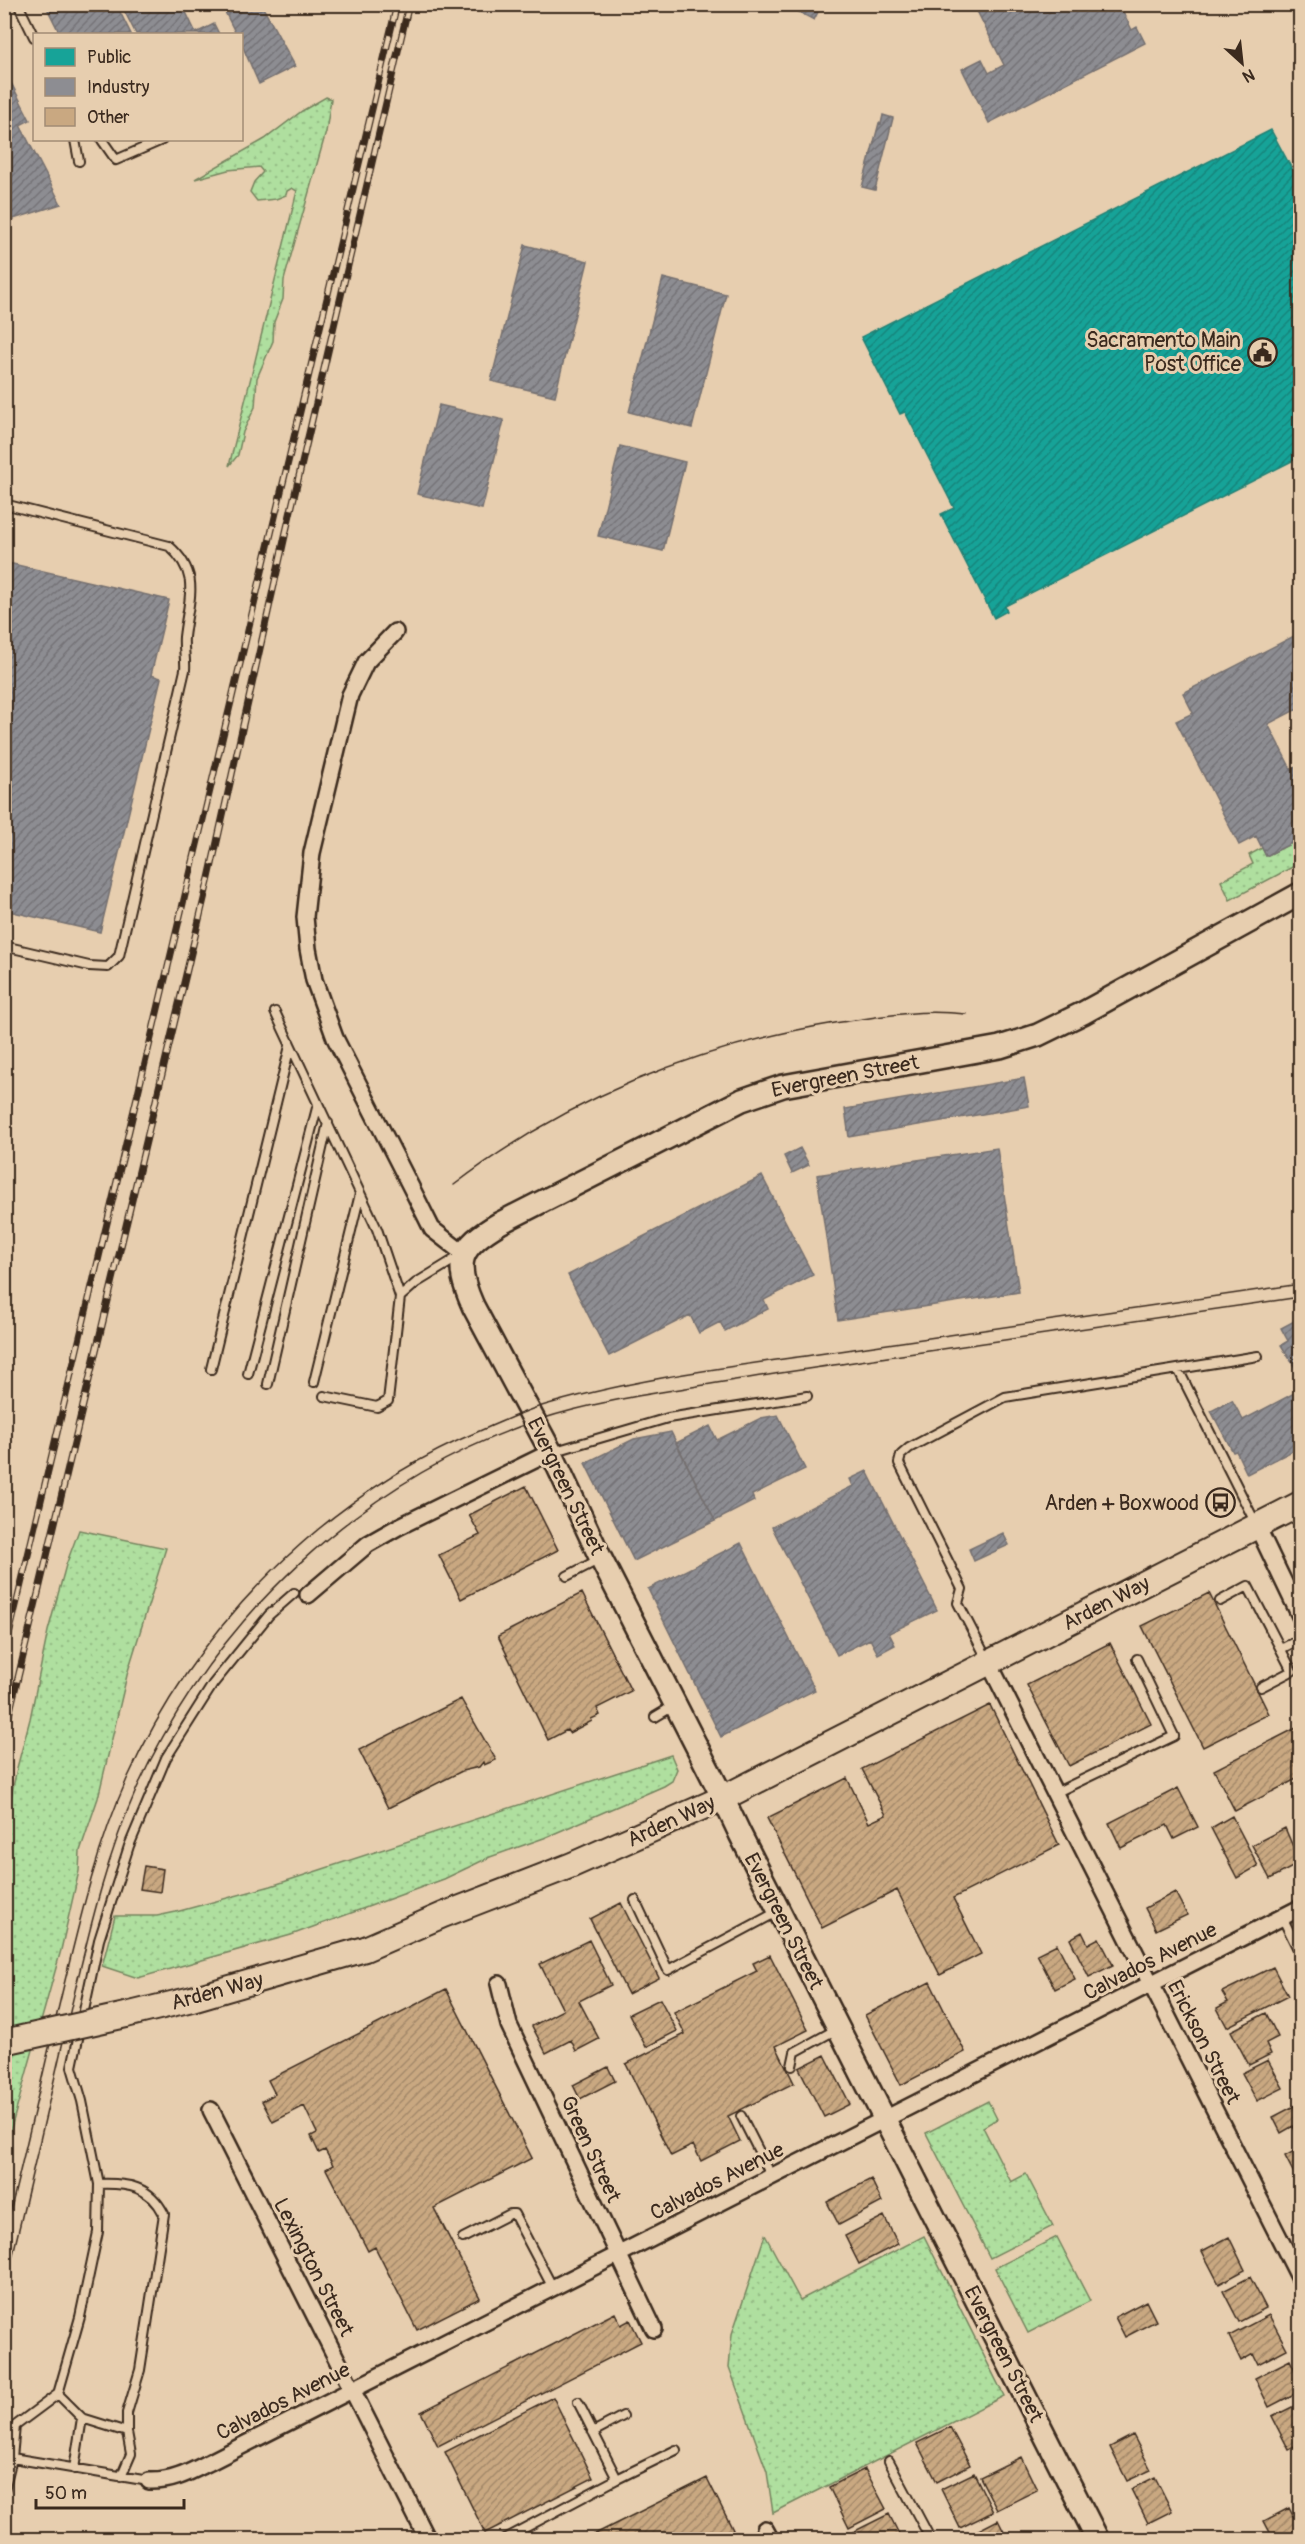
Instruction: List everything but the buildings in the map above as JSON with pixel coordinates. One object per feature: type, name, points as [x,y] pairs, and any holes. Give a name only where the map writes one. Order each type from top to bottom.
[{"type":"main road","name":"Arden Way","points":[[4,2042],[192,2000],[365,1949],[443,1915],[572,1865],[723,1798],[1300,1504]]},
{"type":"street","points":[[394,633],[366,662],[350,695],[312,854],[305,917],[308,949],[314,980],[335,1038],[410,1186],[432,1229],[464,1254]]},
{"type":"street","name":"Evergreen Street","points":[[1098,2540],[601,1558],[551,1452],[464,1286],[461,1263],[464,1254],[476,1238],[509,1218],[742,1100],[783,1086],[1000,1047],[1020,1041],[1083,1013],[1300,894]]},
{"type":"street","points":[[301,1594],[368,1544],[551,1452]]},
{"type":"street","points":[[1257,1526],[1300,1616]]},
{"type":"street","name":"Erickson Street","points":[[989,1663],[1300,2279]]},
{"type":"street","name":"Calvados Avenue","points":[[149,2481],[163,2482],[178,2477],[1300,1908]]},
{"type":"street","name":"Green Street","points":[[499,1984],[509,2025],[654,2329]]},
{"type":"street","name":"Lexington Street","points":[[211,2110],[428,2540]]},
{"type":"lane","points":[[18,4],[33,35]]},
{"type":"lane","points":[[75,141],[79,161]]},
{"type":"lane","points":[[103,141],[116,160],[160,141]]},
{"type":"lane","points":[[4,504],[169,546],[179,555],[188,569],[192,592],[183,640],[185,670],[119,956],[108,967],[89,966],[4,946]]},
{"type":"lane","points":[[275,1012],[377,1229],[400,1297],[388,1401],[377,1407],[324,1396]]},
{"type":"lane","points":[[211,1369],[290,1046]]},
{"type":"lane","points":[[248,1374],[318,1104]]},
{"type":"lane","points":[[268,1384],[328,1123]]},
{"type":"lane","points":[[314,1382],[360,1194]]},
{"type":"lane","points":[[400,1297],[416,1283],[464,1254]]},
{"type":"lane","points":[[989,1663],[958,1603],[962,1589],[899,1463],[901,1455],[909,1448],[1005,1397],[1258,1356]]},
{"type":"lane","points":[[1178,1369],[1257,1526]]},
{"type":"lane","points":[[551,1452],[668,1418],[807,1396]]},
{"type":"lane","points":[[567,1576],[601,1558]]},
{"type":"lane","points":[[1220,1600],[1248,1586],[1292,1671],[1261,1687]]},
{"type":"lane","points":[[4,2490],[12,2458],[15,2426],[58,2394],[80,2317],[98,2232],[99,2184],[82,2101],[72,2067],[99,1940],[129,1846],[166,1758],[213,1684],[269,1615],[301,1594]]},
{"type":"lane","points":[[1281,1649],[1300,1639]]},
{"type":"lane","points":[[1055,1793],[1174,1736],[1137,1659]]},
{"type":"lane","points":[[655,1718],[676,1705]]},
{"type":"lane","points":[[635,1900],[668,1970],[779,1911]]},
{"type":"lane","points":[[1282,1917],[1300,1953]]},
{"type":"lane","points":[[792,2066],[795,2052],[838,2028]]},
{"type":"lane","points":[[741,2116],[772,2177]]},
{"type":"lane","points":[[99,2184],[120,2183],[136,2186],[146,2191],[159,2203],[164,2214],[140,2370],[127,2413],[127,2432],[131,2454],[129,2463],[121,2476]]},
{"type":"lane","points":[[463,2238],[514,2214],[553,2288]]},
{"type":"lane","points":[[58,2394],[82,2418],[127,2432]]},
{"type":"lane","points":[[578,2402],[617,2479]]},
{"type":"lane","points":[[593,2432],[623,2416]]},
{"type":"lane","points":[[74,2469],[82,2418]]},
{"type":"lane","points":[[502,2540],[676,2450]]},
{"type":"lane","points":[[12,2458],[149,2481]]},
{"type":"lane","points":[[889,2461],[931,2540]]},
{"type":"green space","points":[[326,97],[331,99],[326,132],[284,280],[283,299],[274,322],[273,341],[257,378],[255,407],[243,432],[238,455],[229,466],[297,191],[292,188],[287,191],[286,195],[276,199],[257,201],[250,192],[254,182],[263,172],[259,167],[228,170],[195,179],[265,139],[302,111]]},
{"type":"green space","points":[[1300,839],[1300,863],[1230,900],[1221,881],[1253,864],[1249,855],[1262,848],[1266,856]]},
{"type":"green space","points":[[79,1530],[166,1548],[128,1671],[98,1798],[80,1851],[79,1871],[61,1950],[5,2150],[5,1826],[48,1631],[66,1565]]},
{"type":"green space","points":[[671,1755],[677,1769],[672,1781],[664,1786],[544,1838],[490,1857],[444,1879],[291,1935],[138,1978],[102,1966],[115,1916],[157,1916],[271,1886]]},
{"type":"green space","points":[[988,2101],[997,2119],[983,2127],[1011,2182],[1026,2174],[1053,2226],[990,2258],[926,2133]]},
{"type":"green space","points":[[765,2235],[800,2300],[924,2236],[1004,2396],[773,2513],[767,2472],[729,2367],[732,2334]]},
{"type":"green space","points":[[1057,2237],[1090,2301],[1028,2333],[995,2268]]},
{"type":"tram line","points":[[454,1185],[541,1127],[587,1102],[683,1062],[732,1046],[835,1023],[916,1013],[966,1014]]},
{"type":"tram line","points":[[4,2237],[82,1914],[97,1859],[127,1779],[156,1722],[191,1668],[229,1617],[273,1570],[320,1528],[372,1490],[426,1457],[516,1415],[575,1397],[616,1387],[741,1365],[1300,1284]]},
{"type":"tram line","points":[[4,2292],[89,1931],[115,1844],[137,1788],[169,1726],[207,1668],[251,1613],[300,1563],[353,1518],[411,1479],[473,1446],[538,1420],[595,1405],[758,1376],[1300,1297]]},
{"type":"railway","points":[[4,1656],[397,4]]},
{"type":"railway","points":[[4,1736],[209,878],[285,536],[409,4]]},
{"type":"place","name":"Sacramento Main Post Office","points":[[1262,352]]},
{"type":"place","name":"Arden + Boxwood","points":[[1220,1503]]}]
